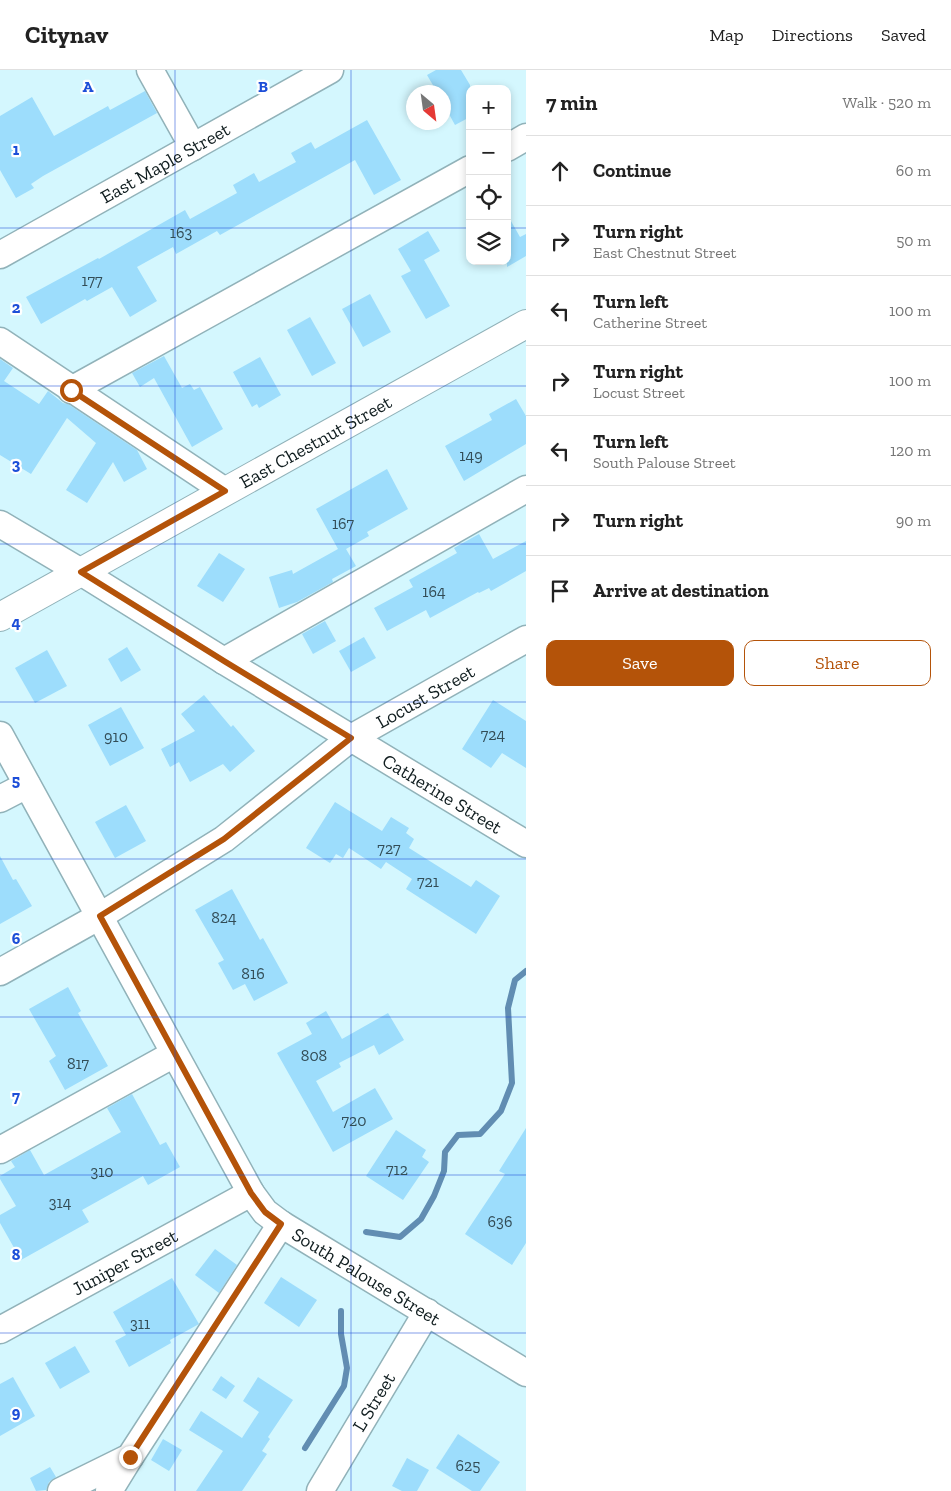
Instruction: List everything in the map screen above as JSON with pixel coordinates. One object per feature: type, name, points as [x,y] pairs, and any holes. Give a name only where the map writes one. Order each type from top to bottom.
[{"type":"main road","name":"East Chestnut Street","points":[[0,617],[526,324]]},
{"type":"street","points":[[150,70],[193,147]]},
{"type":"street","name":"East Maple Street","points":[[0,255],[330,70]]},
{"type":"street","points":[[511,146],[526,137]]},
{"type":"street","points":[[71,390],[466,171]]},
{"type":"street","points":[[0,341],[225,491]]},
{"type":"street","points":[[224,661],[526,489]]},
{"type":"street","name":"Catherine Street","points":[[0,524],[526,844]]},
{"type":"street","name":"Locust Street","points":[[0,972],[100,916],[224,839],[351,738],[526,640]]},
{"type":"street","name":"South Palouse Street","points":[[0,735],[251,1193],[265,1212],[281,1224],[526,1372]]},
{"type":"street","points":[[0,799],[27,784]]},
{"type":"street","points":[[0,1150],[174,1054]]},
{"type":"street","name":"Juniper Street","points":[[0,1330],[251,1193]]},
{"type":"street","points":[[109,1491],[281,1224]]},
{"type":"street","name":"L Street","points":[[320,1491],[427,1312]]},
{"type":"street","points":[[61,1491],[130,1457]]},
{"type":"building","points":[[436,70],[461,70],[470,85],[466,85],[466,119],[455,125],[451,118],[451,85],[433,85],[427,75]]},
{"type":"building","points":[[145,91],[157,113],[43,176],[31,184],[34,188],[16,198],[0,170],[0,116],[32,97],[54,136],[108,106],[110,110]]},
{"type":"building","points":[[367,120],[401,180],[374,195],[355,160],[220,235],[217,231],[176,254],[173,247],[137,267],[157,301],[130,317],[112,287],[87,301],[85,299],[41,324],[26,297],[99,259],[185,210],[190,219],[237,193],[233,185],[254,173],[259,182],[296,162],[291,153],[311,142],[315,149]]},
{"type":"building","points":[[511,221],[520,237],[526,234],[526,256],[511,265]]},
{"type":"building","points":[[428,231],[440,251],[424,260],[450,306],[426,319],[401,276],[411,271],[398,249]]},
{"type":"building","points":[[370,294],[391,332],[363,347],[342,309]]},
{"type":"building","points":[[310,317],[336,363],[312,376],[287,330]]},
{"type":"building","points":[[164,356],[182,388],[190,384],[194,390],[200,387],[223,429],[192,447],[154,378],[140,387],[132,373]]},
{"type":"building","points":[[260,357],[281,395],[259,408],[257,404],[252,407],[233,372]]},
{"type":"building","points":[[0,359],[13,368],[4,381],[39,404],[48,391],[63,403],[68,404],[137,450],[147,469],[124,482],[113,462],[87,503],[66,490],[96,443],[67,418],[31,474],[0,455]]},
{"type":"building","points":[[516,399],[526,416],[526,444],[464,481],[445,446],[492,420],[489,414]]},
{"type":"building","points":[[387,469],[408,509],[367,532],[369,536],[346,549],[356,566],[332,579],[333,582],[297,602],[279,608],[269,577],[292,570],[293,574],[338,549],[316,509]]},
{"type":"building","points":[[479,534],[493,559],[526,541],[526,571],[491,591],[489,588],[478,592],[430,618],[426,610],[387,631],[374,608],[413,587],[409,580],[457,553],[454,548]]},
{"type":"building","points":[[219,553],[245,569],[223,602],[197,586]]},
{"type":"building","points":[[325,621],[336,641],[313,654],[302,634]]},
{"type":"building","points":[[364,637],[376,658],[351,672],[339,651]]},
{"type":"building","points":[[127,647],[141,670],[121,682],[108,659]]},
{"type":"building","points":[[47,650],[67,686],[35,703],[15,668]]},
{"type":"building","points":[[204,695],[231,727],[233,725],[255,751],[230,772],[223,764],[190,782],[179,762],[170,767],[161,749],[195,731],[181,714]]},
{"type":"building","points":[[493,700],[526,721],[526,768],[502,753],[491,768],[462,749]]},
{"type":"building","points":[[121,707],[144,748],[110,766],[88,725]]},
{"type":"building","points":[[335,802],[382,831],[391,817],[409,828],[406,833],[414,839],[409,848],[471,887],[476,880],[500,896],[476,934],[406,889],[412,879],[386,862],[381,869],[349,848],[343,858],[336,854],[330,863],[306,848]]},
{"type":"building","points":[[126,805],[146,841],[115,858],[95,822]]},
{"type":"building","points":[[0,856],[13,880],[16,879],[32,906],[0,924]]},
{"type":"building","points":[[232,889],[260,940],[263,938],[288,983],[254,1001],[245,984],[233,990],[218,963],[224,960],[195,910]]},
{"type":"building","points":[[68,987],[81,1011],[78,1013],[108,1066],[65,1090],[49,1061],[56,1056],[29,1009]]},
{"type":"building","points":[[326,1011],[342,1039],[388,1013],[404,1040],[379,1055],[374,1045],[339,1063],[341,1067],[316,1081],[333,1112],[375,1088],[393,1119],[333,1152],[277,1053],[312,1034],[306,1023]]},
{"type":"building","points":[[132,1094],[160,1145],[166,1142],[180,1167],[148,1185],[143,1176],[82,1210],[89,1222],[21,1260],[0,1223],[0,1215],[16,1206],[0,1176],[15,1167],[11,1161],[30,1150],[44,1175],[121,1132],[107,1108]]},
{"type":"building","points":[[526,1128],[526,1243],[512,1265],[465,1234],[505,1174],[499,1171]]},
{"type":"building","points":[[396,1130],[426,1150],[422,1157],[429,1162],[403,1200],[366,1176]]},
{"type":"building","points":[[215,1249],[237,1265],[219,1293],[195,1275]]},
{"type":"building","points":[[281,1277],[317,1300],[299,1327],[264,1303]]},
{"type":"building","points":[[172,1278],[199,1324],[170,1340],[171,1343],[129,1367],[115,1341],[126,1335],[113,1312]]},
{"type":"building","points":[[75,1346],[90,1372],[60,1389],[45,1363]]},
{"type":"building","points":[[221,1376],[235,1386],[226,1399],[212,1390]]},
{"type":"building","points":[[13,1377],[35,1416],[0,1436],[0,1384]]},
{"type":"building","points":[[258,1377],[293,1400],[268,1437],[270,1439],[262,1451],[267,1454],[242,1491],[196,1491],[223,1451],[189,1430],[201,1411],[242,1438],[259,1412],[243,1401]]},
{"type":"building","points":[[458,1434],[500,1462],[480,1491],[472,1491],[436,1468]]},
{"type":"building","points":[[163,1439],[182,1450],[169,1471],[151,1460]]},
{"type":"building","points":[[407,1458],[429,1470],[417,1491],[402,1491],[392,1486]]},
{"type":"building","points":[[50,1467],[56,1477],[49,1482],[46,1490],[36,1491],[30,1478]]},
{"type":"waterway","points":[[366,1232],[400,1237],[421,1219],[434,1196],[444,1171],[445,1152],[458,1135],[480,1134],[501,1111],[512,1083],[508,1008],[515,980],[526,971]]},
{"type":"waterway","points":[[305,1448],[344,1386],[347,1368],[341,1334],[341,1311]]},
{"type":"route","points":[[71,390],[225,491],[81,572],[351,738],[224,839],[100,916],[251,1193],[265,1212],[281,1224],[130,1457]]}]
